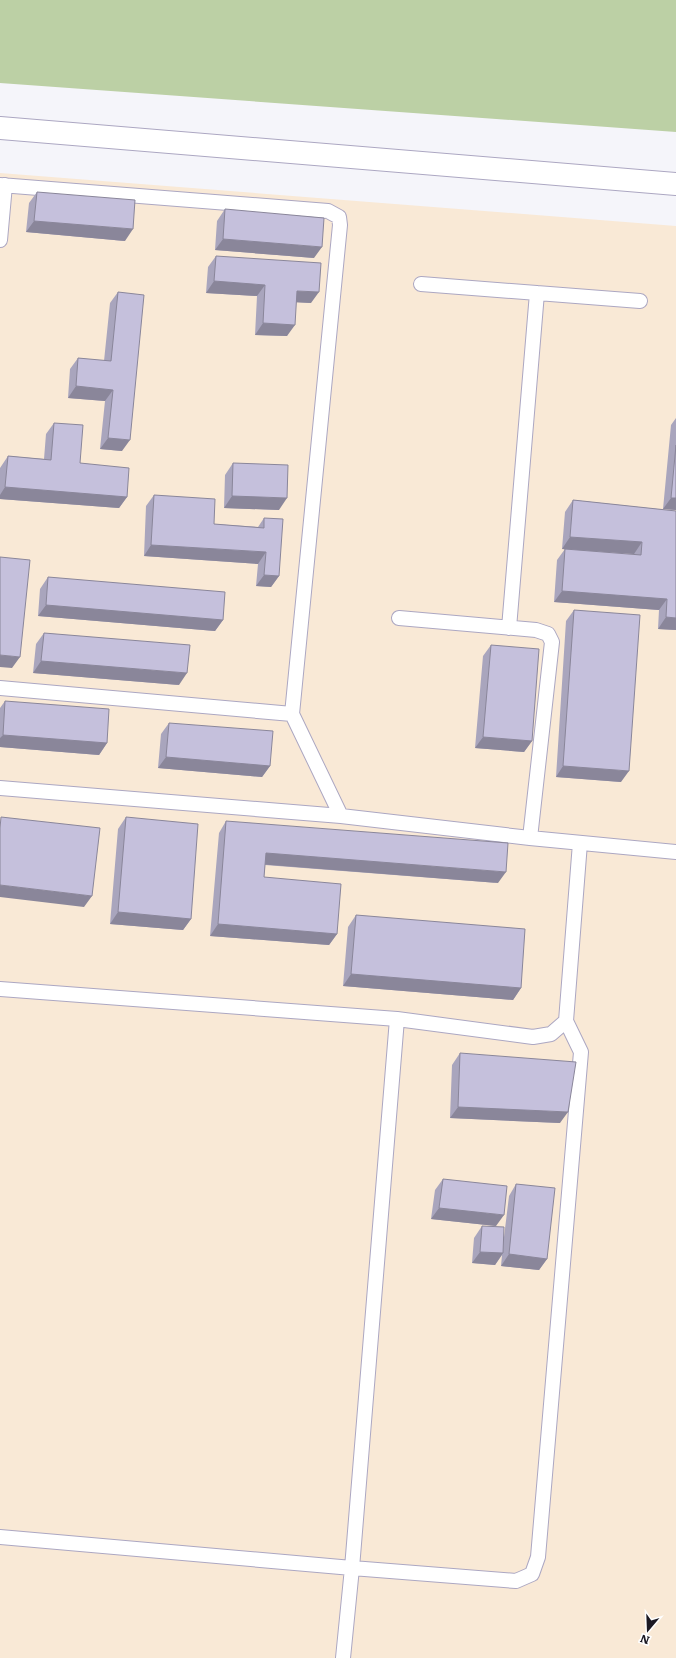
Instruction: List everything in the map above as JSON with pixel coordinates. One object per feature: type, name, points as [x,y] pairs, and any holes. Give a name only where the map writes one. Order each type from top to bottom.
[{"type":"street","points":[[0,128],[676,184]]},
{"type":"lane","points":[[0,240],[3,185],[328,211],[338,217],[340,226],[292,714],[341,816]]},
{"type":"lane","points":[[420,284],[640,301]]},
{"type":"lane","points":[[509,628],[537,293]]},
{"type":"lane","points":[[399,618],[536,630],[548,634],[552,642],[530,838]]},
{"type":"lane","points":[[0,688],[292,714]]},
{"type":"lane","points":[[0,788],[341,816],[530,838],[676,852]]},
{"type":"lane","points":[[0,1537],[516,1581],[532,1574],[538,1557],[581,1052],[566,1021],[580,843]]},
{"type":"lane","points":[[0,989],[397,1019],[533,1037],[551,1034],[566,1021]]},
{"type":"lane","points":[[342,1658],[352,1568],[397,1019]]},
{"type":"shaded area","points":[[0,173],[676,226],[676,1658],[0,1658]]},
{"type":"green space","points":[[0,0],[676,0],[676,132],[0,83]]},
{"type":"building","points":[[37,192],[135,200],[133,229],[34,221]]},
{"type":"building","points":[[225,209],[324,218],[322,247],[223,239]]},
{"type":"building","points":[[216,256],[321,263],[319,292],[297,291],[295,325],[263,323],[265,285],[214,281]]},
{"type":"building","points":[[118,292],[144,295],[130,440],[108,438],[113,390],[76,386],[78,358],[111,361]]},
{"type":"building","points":[[54,423],[83,425],[80,463],[129,468],[127,497],[5,487],[8,456],[51,460]]},
{"type":"building","points":[[676,445],[676,498],[671,498]]},
{"type":"building","points":[[233,463],[288,465],[287,498],[232,496]]},
{"type":"building","points":[[154,495],[215,499],[214,524],[264,528],[264,518],[283,519],[279,576],[264,575],[266,552],[151,545]]},
{"type":"building","points":[[573,500],[676,511],[676,618],[666,617],[667,599],[562,591],[565,549],[641,555],[642,542],[570,537]]},
{"type":"building","points":[[0,557],[30,560],[20,657],[0,655]]},
{"type":"building","points":[[48,577],[225,592],[223,620],[46,605]]},
{"type":"building","points":[[574,610],[640,615],[629,771],[563,766]]},
{"type":"building","points":[[44,633],[190,645],[187,673],[41,661]]},
{"type":"building","points":[[491,645],[539,649],[532,741],[483,737]]},
{"type":"building","points":[[5,701],[109,709],[107,743],[3,735]]},
{"type":"building","points":[[169,723],[273,731],[270,766],[166,757]]},
{"type":"building","points":[[1,817],[100,828],[92,896],[0,885]]},
{"type":"building","points":[[126,817],[198,824],[191,919],[118,912]]},
{"type":"building","points":[[226,821],[508,843],[506,872],[266,853],[264,877],[341,884],[337,934],[218,924]]},
{"type":"building","points":[[356,915],[525,929],[521,988],[351,974]]},
{"type":"building","points":[[460,1053],[576,1062],[568,1112],[458,1107]]},
{"type":"building","points":[[443,1179],[507,1186],[504,1215],[439,1208]]},
{"type":"building","points":[[516,1184],[555,1188],[547,1259],[509,1254]]},
{"type":"building","points":[[482,1226],[504,1227],[503,1253],[480,1252]]}]
